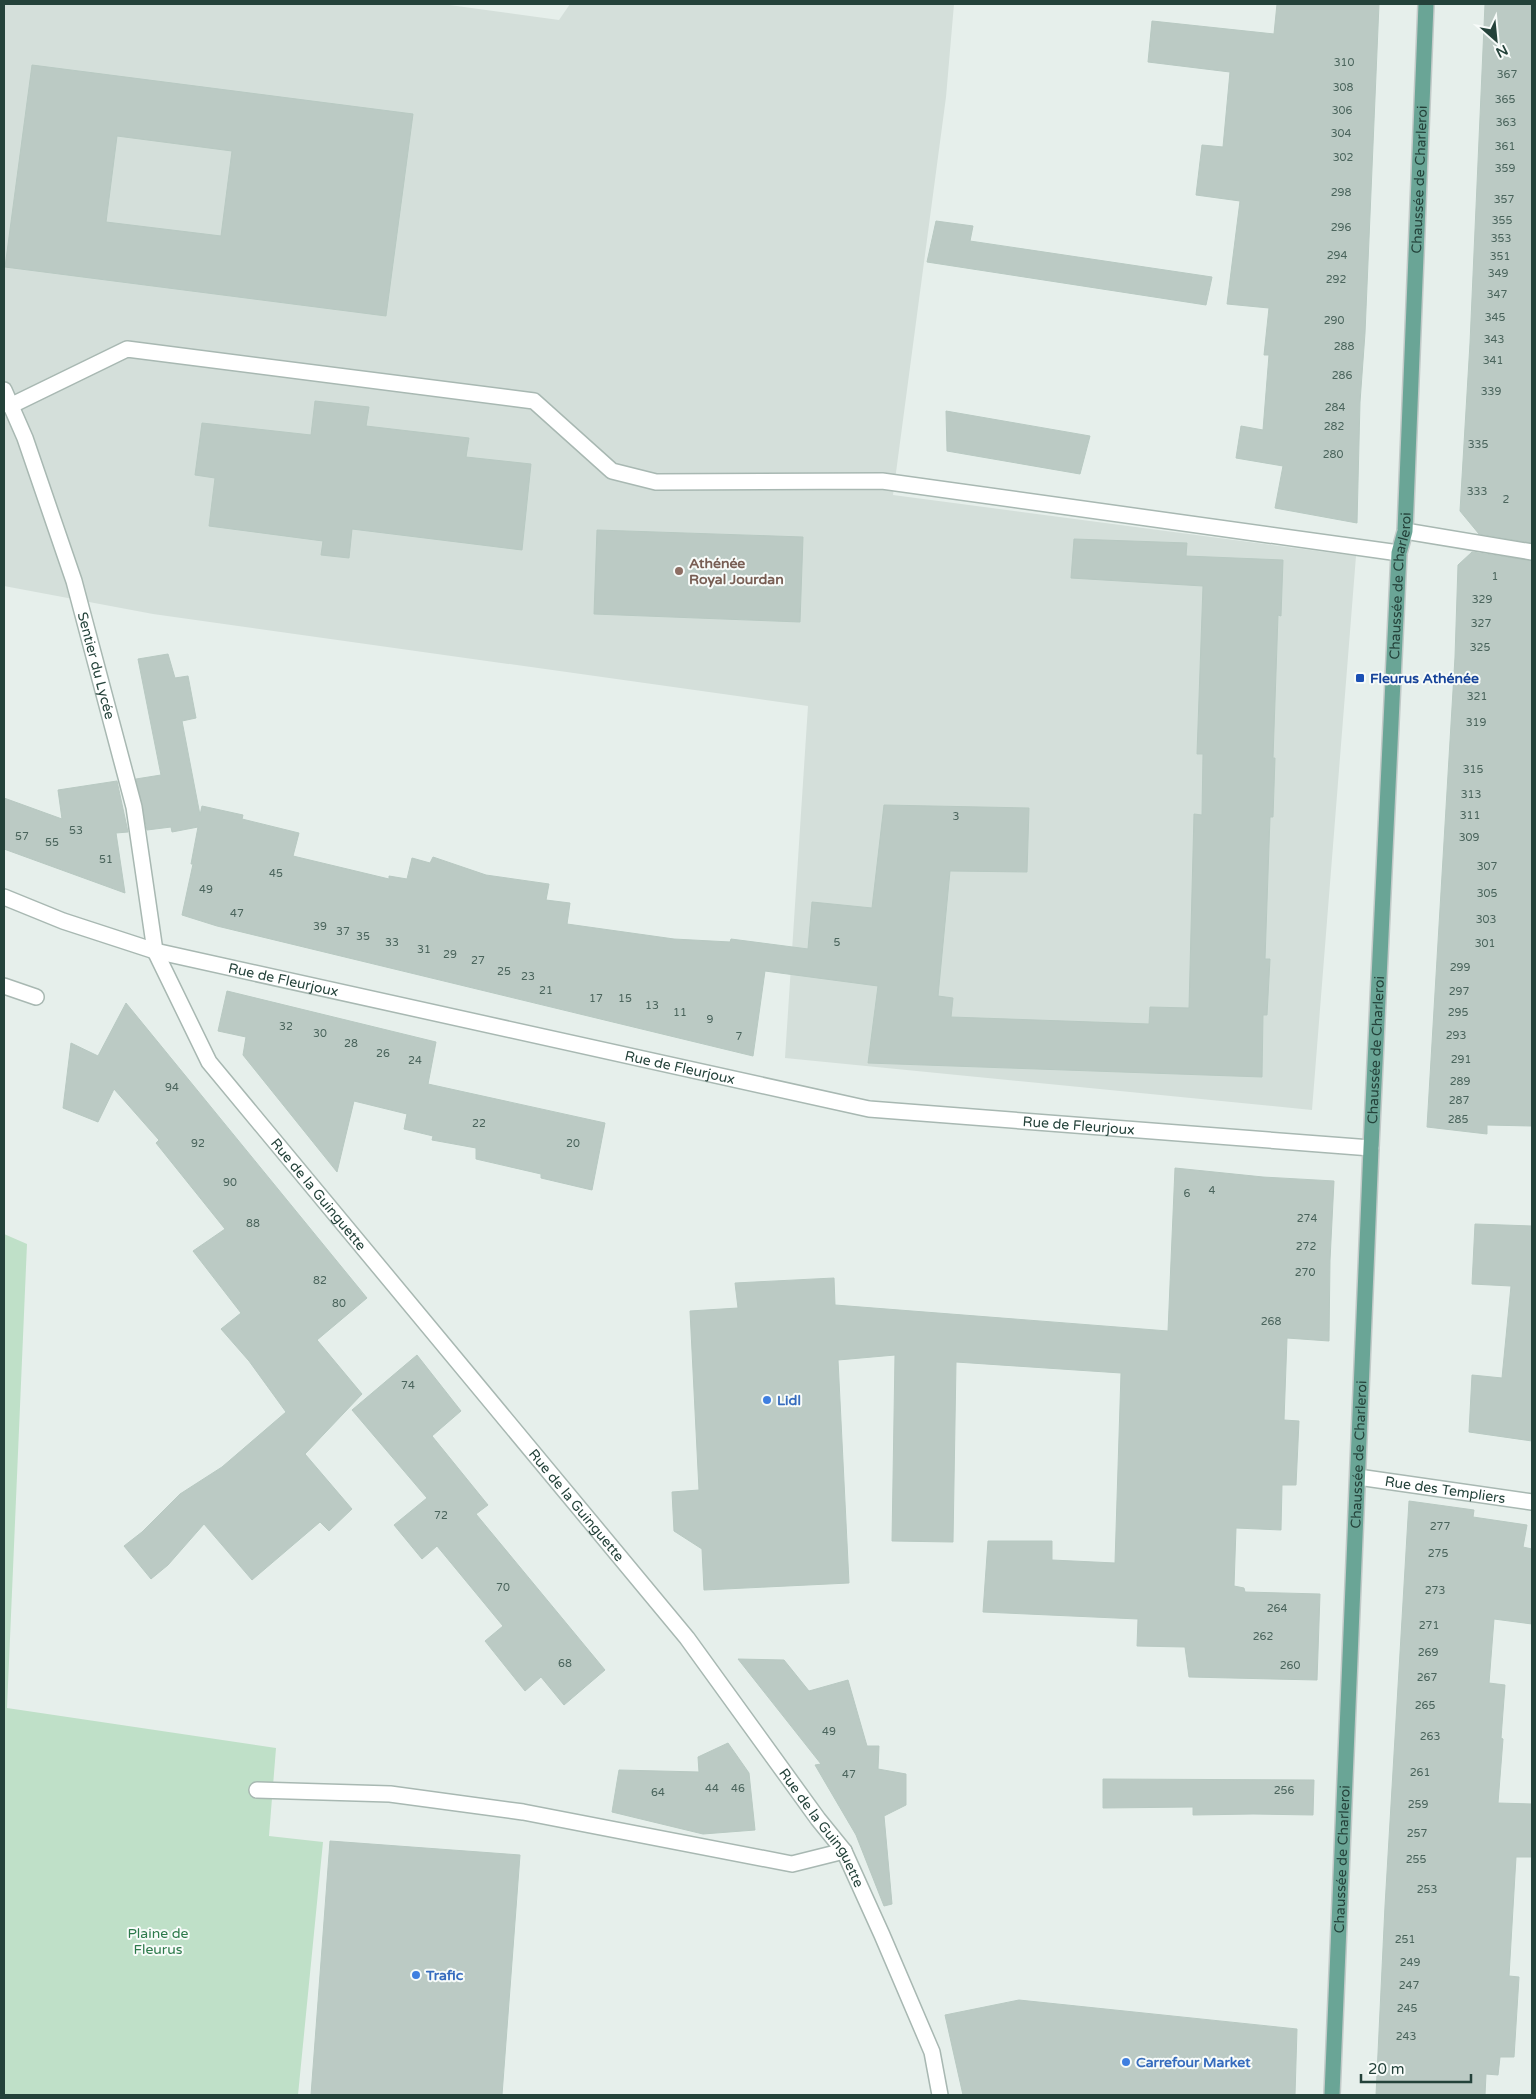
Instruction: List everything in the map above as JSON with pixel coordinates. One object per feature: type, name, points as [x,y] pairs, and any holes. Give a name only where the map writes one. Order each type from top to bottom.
[{"type":"main road","name":"Chaussée de Charleroi","points":[[1332,2095],[1371,1148],[1399,554],[1404,531],[1426,4]]},
{"type":"street","points":[[10,406],[127,348],[534,401],[612,472],[656,482],[882,481],[1399,554]]},
{"type":"street","name":"Sentier du Lycée","points":[[4,390],[25,438],[74,581],[134,807],[155,951]]},
{"type":"street","points":[[1404,531],[1532,552]]},
{"type":"street","name":"Rue de Fleurjoux","points":[[4,897],[63,922],[155,951],[869,1109],[1371,1148]]},
{"type":"street","name":"Rue de la Guinguette","points":[[155,951],[209,1062],[687,1638],[812,1811],[844,1851],[932,2052],[940,2095]]},
{"type":"street","points":[[4,986],[36,997]]},
{"type":"street","name":"Rue des Templiers","points":[[1358,1477],[1532,1502]]},
{"type":"street","points":[[257,1790],[390,1794],[523,1812],[792,1864],[844,1851]]},
{"type":"shaded area","name":"Athénée Royal Jourdan","points":[[4,4],[442,4],[559,20],[570,4],[954,4],[946,97],[893,495],[1356,556],[1312,1110],[785,1058],[808,706],[153,614],[4,586]]},
{"type":"green space","name":"Plaine de Fleurus","points":[[4,1234],[27,1244],[7,1708],[276,1748],[269,1836],[323,1842],[298,2095],[4,2095]]},
{"type":"building","points":[[1277,4],[1379,4],[1365,333],[1360,402],[1357,523],[1275,508],[1283,466],[1236,458],[1241,426],[1263,430],[1269,355],[1264,355],[1269,308],[1227,304],[1240,201],[1196,195],[1202,145],[1223,147],[1230,72],[1148,62],[1152,21],[1274,34]]},
{"type":"building","points":[[1485,4],[1532,4],[1532,543],[1479,534],[1460,511],[1470,343]]},
{"type":"building","points":[[32,65],[413,114],[386,316],[5,267]],"holes":[[[117,136],[232,151],[221,236],[106,222]]]},
{"type":"building","points":[[936,221],[973,226],[970,241],[1212,277],[1206,305],[927,262]]},
{"type":"building","points":[[315,401],[369,407],[366,426],[469,438],[466,457],[531,464],[522,550],[352,529],[349,558],[321,555],[323,541],[209,526],[215,478],[195,475],[202,423],[311,435]]},
{"type":"building","points":[[946,411],[1090,436],[1080,474],[947,451]]},
{"type":"building","points":[[597,530],[803,537],[800,622],[594,614]]},
{"type":"building","points":[[1074,539],[1187,543],[1186,556],[1283,560],[1281,616],[1278,615],[1273,817],[1270,817],[1265,959],[1270,959],[1267,1015],[1263,1015],[1262,1077],[868,1063],[878,986],[765,971],[753,1056],[217,926],[182,915],[193,864],[191,864],[198,827],[172,832],[171,827],[147,830],[136,779],[161,775],[138,659],[168,654],[175,678],[188,676],[196,718],[182,721],[200,815],[202,806],[243,815],[242,819],[299,833],[293,856],[389,879],[389,876],[407,879],[412,858],[430,863],[433,857],[486,875],[549,884],[546,900],[570,903],[567,924],[674,939],[730,942],[731,939],[808,949],[812,902],[872,908],[884,805],[1029,808],[1027,872],[950,871],[938,996],[953,998],[951,1017],[1149,1024],[1150,1007],[1189,1008],[1194,814],[1202,815],[1203,754],[1197,754],[1203,586],[1071,578]]},
{"type":"building","points":[[1472,552],[1532,561],[1531,1126],[1487,1125],[1487,1134],[1427,1127],[1455,657],[1458,565]]},
{"type":"building","points":[[117,781],[128,832],[116,833],[125,893],[4,849],[4,798],[62,819],[58,790]]},
{"type":"building","points":[[227,991],[436,1042],[428,1084],[605,1123],[592,1190],[541,1178],[541,1174],[476,1159],[476,1148],[432,1140],[433,1136],[404,1129],[407,1114],[354,1101],[337,1172],[243,1055],[246,1037],[218,1031]]},
{"type":"building","points":[[126,1003],[367,1298],[317,1340],[362,1394],[305,1454],[352,1509],[329,1531],[320,1522],[252,1580],[204,1524],[168,1565],[151,1579],[124,1546],[142,1532],[180,1494],[222,1467],[286,1412],[249,1361],[221,1329],[241,1313],[193,1251],[225,1229],[156,1143],[159,1140],[114,1089],[98,1122],[63,1108],[71,1043],[98,1056]]},
{"type":"building","points":[[1175,1168],[1263,1177],[1334,1181],[1330,1260],[1329,1341],[1287,1338],[1284,1420],[1299,1421],[1296,1485],[1282,1485],[1281,1530],[1236,1528],[1234,1586],[1244,1588],[1245,1592],[1320,1594],[1317,1680],[1189,1677],[1185,1647],[1137,1646],[1138,1619],[983,1612],[988,1541],[1052,1541],[1052,1560],[1115,1563],[1121,1373],[956,1362],[953,1542],[892,1541],[895,1355],[838,1360],[849,1583],[704,1590],[702,1549],[674,1531],[672,1492],[699,1490],[690,1311],[738,1308],[735,1283],[834,1278],[835,1305],[1168,1331]]},
{"type":"building","points":[[1475,1224],[1532,1226],[1532,1441],[1469,1432],[1472,1375],[1502,1378],[1511,1286],[1472,1284]]},
{"type":"building","points":[[417,1355],[461,1411],[432,1436],[488,1505],[476,1514],[605,1670],[564,1705],[541,1677],[525,1691],[485,1641],[503,1626],[437,1546],[422,1559],[394,1525],[427,1498],[352,1410]]},
{"type":"building","points":[[1409,1501],[1474,1510],[1473,1517],[1527,1525],[1523,1547],[1532,1549],[1532,1624],[1494,1619],[1489,1683],[1505,1685],[1498,1803],[1532,1804],[1532,1857],[1516,1857],[1509,1976],[1519,1977],[1514,2057],[1500,2057],[1498,2075],[1486,2074],[1485,2095],[1376,2095]]},
{"type":"building","points":[[738,1659],[784,1660],[809,1691],[848,1680],[867,1746],[879,1746],[878,1769],[906,1774],[906,1805],[884,1816],[892,1904],[884,1906],[856,1835],[815,1765],[821,1764]]},
{"type":"building","points":[[728,1743],[749,1773],[755,1830],[703,1834],[612,1812],[619,1770],[699,1772],[698,1757]]},
{"type":"building","points":[[1103,1779],[1314,1780],[1313,1815],[1193,1815],[1193,1807],[1103,1808]]},
{"type":"building","name":"Trafic","points":[[330,1841],[520,1855],[502,2095],[311,2095]]},
{"type":"building","name":"Carrefour Market","points":[[1019,2000],[1297,2029],[1295,2095],[963,2095],[945,2015]]},
{"type":"place","name":"Athénée Royal Jourdan","points":[[679,571]]},
{"type":"place","name":"Fleurus Athénée","points":[[1360,678]]},
{"type":"place","name":"Lidl","points":[[767,1400]]},
{"type":"place","name":"Trafic","points":[[416,1975]]},
{"type":"place","name":"Carrefour Market","points":[[1126,2062]]}]
